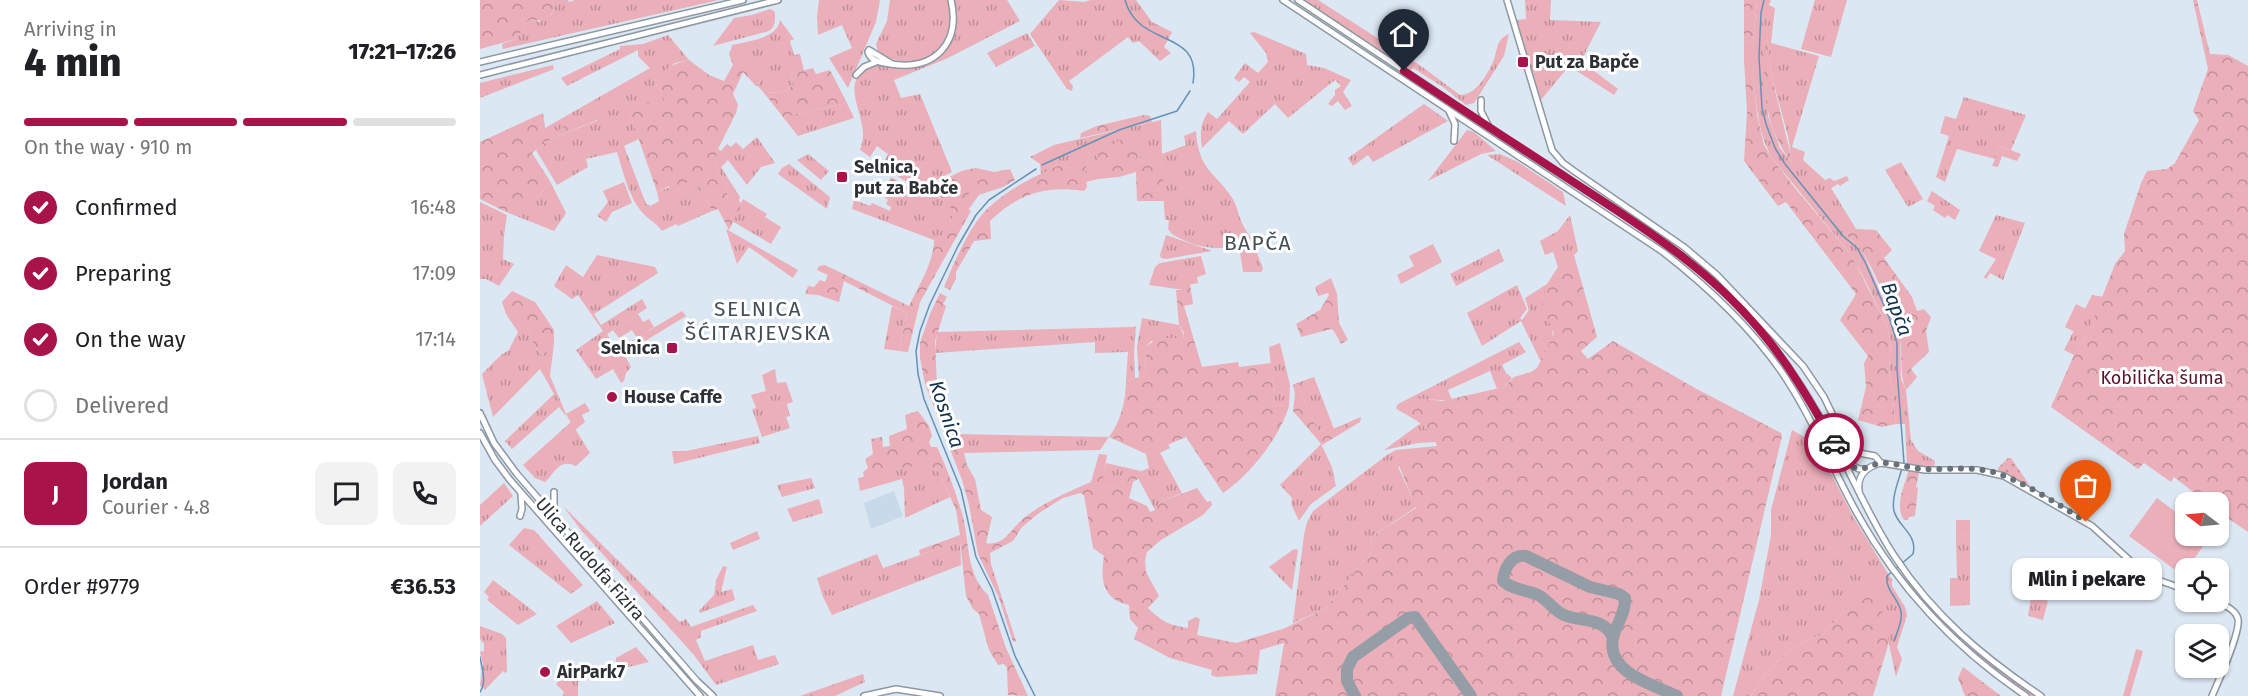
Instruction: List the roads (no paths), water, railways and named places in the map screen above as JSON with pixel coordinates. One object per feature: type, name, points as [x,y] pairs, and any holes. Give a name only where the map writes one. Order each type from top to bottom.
[{"type":"main road","points":[[480,62],[743,0]]},
{"type":"main road","points":[[480,75],[778,0]]},
{"type":"main road","points":[[856,75],[868,64],[878,62],[916,65],[928,61],[942,50],[954,25],[951,0]]},
{"type":"main road","points":[[1282,0],[1663,252],[1703,284],[1764,349],[1793,390],[1815,427],[1858,514],[1898,576],[1921,605],[1962,648],[2026,696]]},
{"type":"main road","points":[[1298,0],[1662,242],[1720,288],[1760,330],[1813,405],[1860,496],[1904,571],[1933,606],[1968,642],[1997,666],[2041,696]]},
{"type":"main road","points":[[1507,0],[1552,150],[1568,167],[1684,247],[1717,274],[1803,366],[1824,397],[1840,430],[1854,449],[1859,453],[1875,456],[1881,463]]},
{"type":"main road","points":[[878,62],[871,58],[868,51],[893,64]]},
{"type":"main road","points":[[1481,100],[1481,111],[1491,129]]},
{"type":"main road","points":[[1446,107],[1455,121],[1454,141]]},
{"type":"main road","name":"Ulica Rudolfa Fizira","points":[[480,413],[494,443],[504,457],[697,681],[713,696]]},
{"type":"main road","name":"Ulica Rudolfa Fizira","points":[[480,433],[495,460],[521,492],[700,696]]},
{"type":"main road","points":[[1839,452],[1850,466],[1866,469],[1881,463],[1925,470],[1977,470],[2004,476],[2092,526],[2147,576],[2175,586]]},
{"type":"main road","points":[[1860,496],[1859,481],[1866,469]]},
{"type":"main road","points":[[520,516],[521,492]]},
{"type":"main road","points":[[554,492],[552,508],[554,517]]},
{"type":"main road","points":[[2212,696],[2239,622],[2234,612],[2229,609]]},
{"type":"main road","points":[[864,696],[896,689],[940,696]]},
{"type":"waterway","name":"Kosnica","points":[[1125,0],[1132,16],[1143,26],[1179,45],[1188,53],[1193,65],[1193,83]]},
{"type":"waterway","name":"Bapča","points":[[1764,0],[1761,13],[1759,57],[1762,108],[1766,124],[1775,148],[1785,164],[1843,236],[1857,248],[1889,317],[1897,343],[1904,463]]},
{"type":"waterway","name":"Kosnica","points":[[1042,165],[1119,130],[1177,111],[1190,91]]},
{"type":"waterway","name":"Kosnica","points":[[1035,696],[1015,656],[992,589],[976,557],[961,490],[924,399],[918,374],[916,351],[920,331],[930,304],[976,215],[989,200],[1036,169]]},
{"type":"waterway","name":"Bapča","points":[[1894,641],[1901,615],[1900,607],[1888,586],[1887,576],[1913,554],[1914,547],[1913,541],[1896,517],[1893,506],[1902,468]]},
{"type":"waterway","name":"Kosnica","points":[[480,657],[484,680],[480,692]]},
{"type":"place","name":"Put za Bapče","points":[[1523,62]]},
{"type":"place","name":"Selnica, put za Babče","points":[[842,177]]},
{"type":"place","name":"Selnica","points":[[672,348]]},
{"type":"place","name":"House Caffe","points":[[612,397]]},
{"type":"place","name":"Mlin i pekare","points":[[2086,522]]},
{"type":"place","name":"AirPark7","points":[[545,672]]},
{"type":"district","name":"BAPČA","points":[[1258,243]]},
{"type":"district","name":"SELNICA ŠĆITARJEVSKA","points":[[758,321]]},
{"type":"park label","name":"Kobilička šuma","points":[[2162,378]]}]
